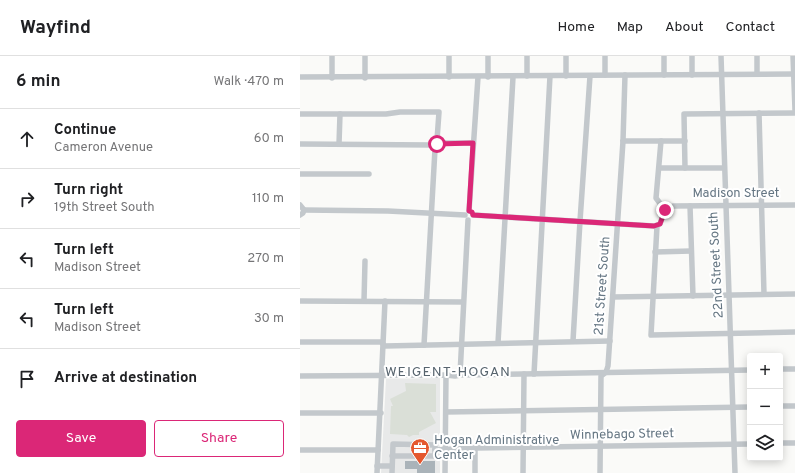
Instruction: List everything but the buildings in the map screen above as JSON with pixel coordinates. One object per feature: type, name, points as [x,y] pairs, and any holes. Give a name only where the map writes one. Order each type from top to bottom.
[{"type":"street","points":[[332,56],[332,78]]},
{"type":"street","points":[[365,56],[365,78]]},
{"type":"street","points":[[449,56],[449,77]]},
{"type":"street","points":[[488,56],[488,77]]},
{"type":"street","points":[[527,56],[527,76]]},
{"type":"street","points":[[566,56],[566,76]]},
{"type":"street","points":[[605,56],[605,75]]},
{"type":"street","points":[[664,56],[664,75]]},
{"type":"street","points":[[692,56],[692,75]]},
{"type":"street","name":"22nd Street South","points":[[721,56],[725,205],[734,407],[735,473]]},
{"type":"street","points":[[757,56],[758,74]]},
{"type":"street","points":[[685,168],[684,114],[795,111],[793,56]]},
{"type":"street","points":[[300,78],[794,74]]},
{"type":"street","name":"21st Street South","points":[[600,473],[601,376],[606,372],[608,366],[610,341],[623,142],[625,75]]},
{"type":"street","points":[[498,342],[514,76]]},
{"type":"street","points":[[534,374],[550,76]]},
{"type":"street","points":[[573,341],[590,76]]},
{"type":"street","points":[[460,375],[463,302],[478,77]]},
{"type":"street","points":[[300,114],[386,114],[400,112],[439,112],[437,144],[435,149],[424,345]]},
{"type":"street","points":[[759,113],[764,294]]},
{"type":"street","points":[[339,144],[340,114]]},
{"type":"street","points":[[661,141],[656,198],[665,210],[660,224],[657,226],[651,335],[731,332],[795,332]]},
{"type":"street","points":[[623,142],[685,141]]},
{"type":"street","points":[[300,144],[473,143]]},
{"type":"street","points":[[659,168],[724,168]]},
{"type":"street","points":[[300,174],[369,174]]},
{"type":"street","name":"Madison Street","points":[[665,210],[668,207],[673,206],[795,205]]},
{"type":"street","points":[[690,206],[693,296]]},
{"type":"street","points":[[301,210],[388,211],[657,226]]},
{"type":"street","points":[[655,252],[691,251]]},
{"type":"street","points":[[364,301],[365,261]]},
{"type":"street","points":[[613,297],[795,294]]},
{"type":"street","points":[[300,301],[463,302]]},
{"type":"street","points":[[377,473],[381,414],[381,376],[385,301]]},
{"type":"street","points":[[300,342],[381,342],[386,346],[498,342],[610,341]]},
{"type":"street","points":[[783,369],[795,369]]},
{"type":"street","points":[[300,376],[747,370]]},
{"type":"street","points":[[523,473],[524,374]]},
{"type":"street","points":[[446,375],[446,473]]},
{"type":"street","points":[[783,406],[795,406]]},
{"type":"street","points":[[446,412],[747,407]]},
{"type":"street","points":[[300,413],[381,414]]},
{"type":"street","points":[[783,443],[795,443]]},
{"type":"street","points":[[392,456],[435,456],[435,445],[393,444],[392,456],[392,473]]},
{"type":"street","name":"Winnebago Street","points":[[435,450],[523,447],[747,444]]},
{"type":"street","points":[[475,448],[475,473]]},
{"type":"street","points":[[300,450],[378,450]]},
{"type":"street","points":[[377,466],[392,466]]},
{"type":"shaded area","points":[[440,378],[440,473],[381,473],[386,379]]},
{"type":"shaded area","points":[[405,383],[436,384],[436,412],[430,412],[436,423],[419,432],[419,435],[409,437],[407,435],[390,434],[391,406],[393,406],[390,399],[406,391]]},
{"type":"place","name":"Hogan Administrative Center","points":[[420,465]]},
{"type":"district","name":"WEIGENT-HOGAN","points":[[448,372]]},
{"type":"route","points":[[437,144],[473,143],[469,211],[472,212],[473,215],[657,226],[660,224],[665,210]]}]
